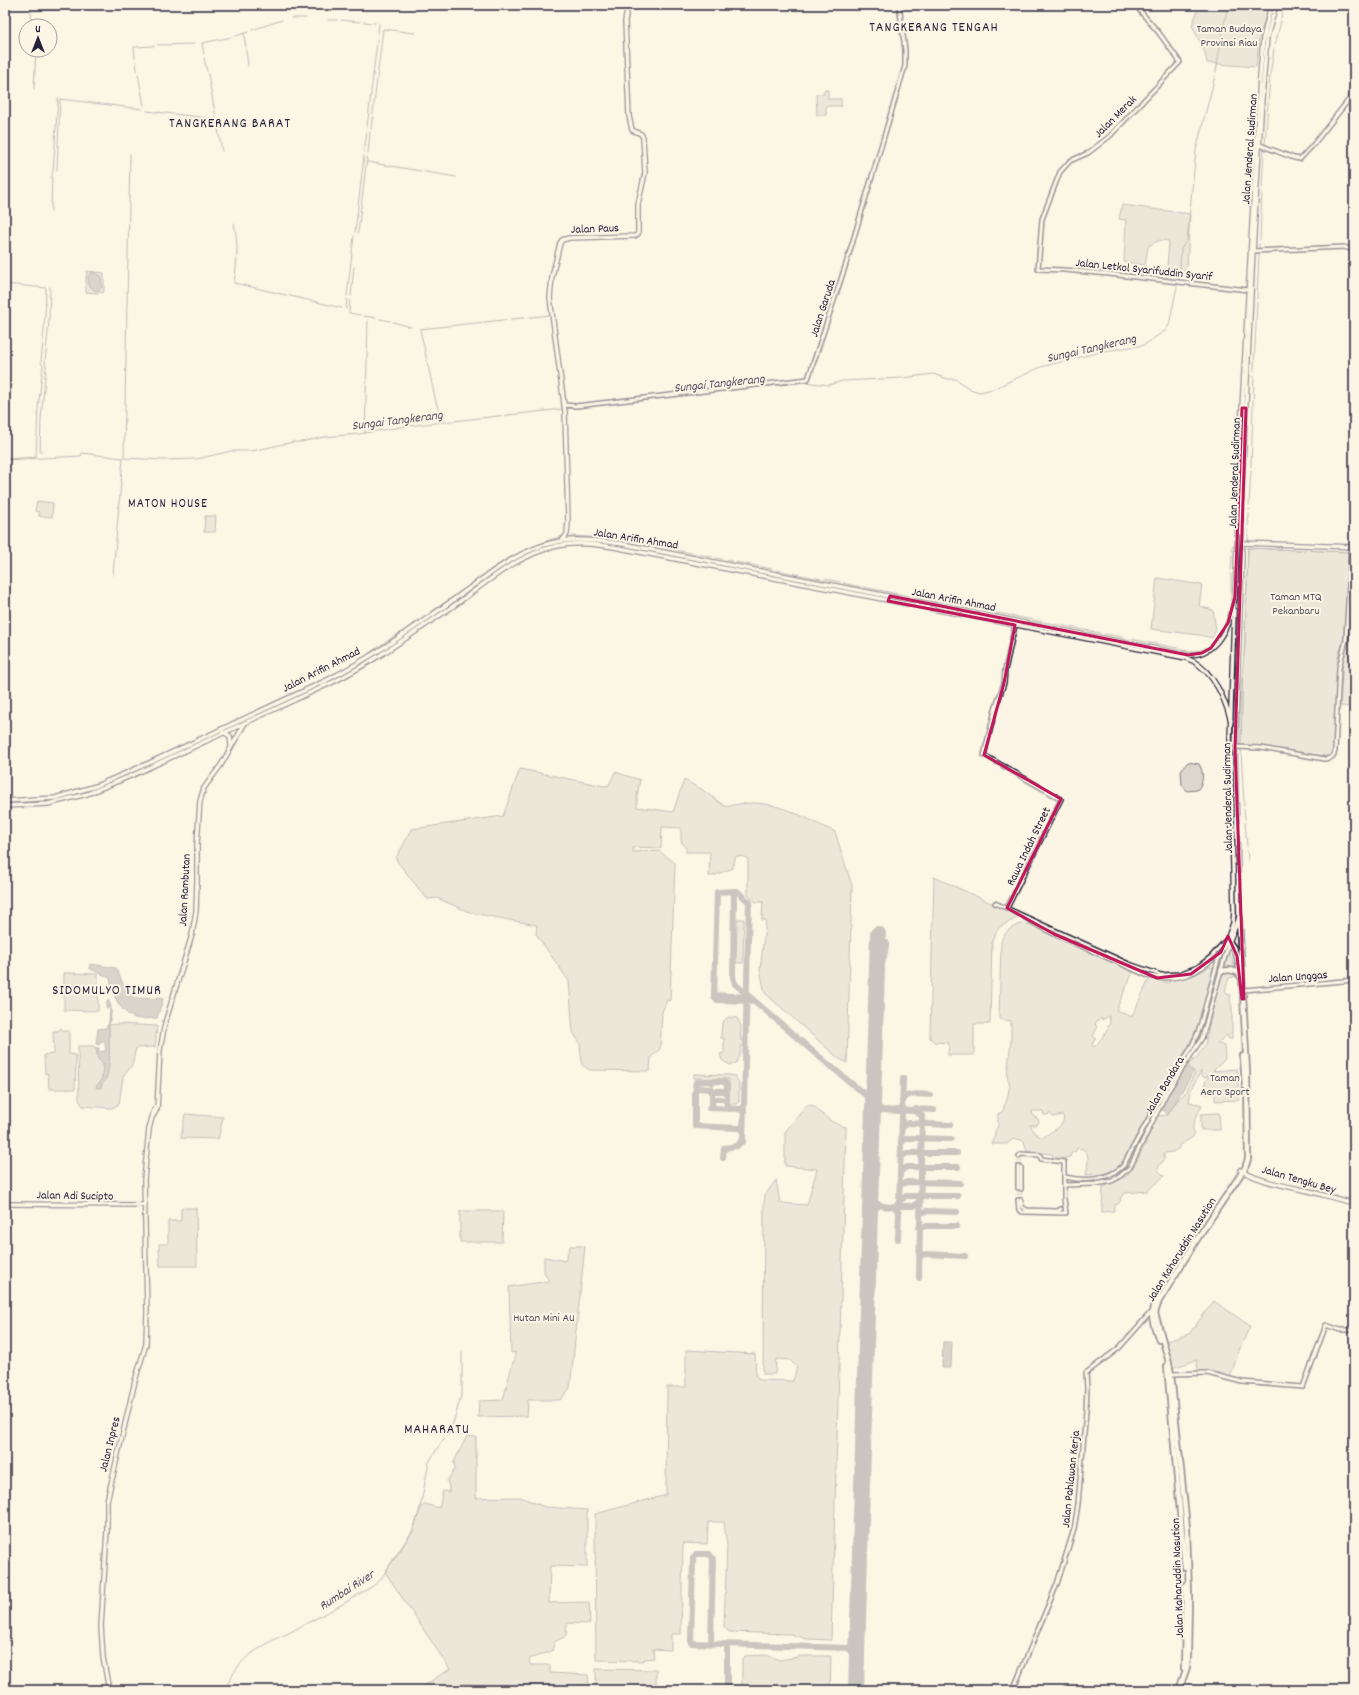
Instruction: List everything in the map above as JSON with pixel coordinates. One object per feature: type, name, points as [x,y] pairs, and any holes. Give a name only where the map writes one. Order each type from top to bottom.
[{"type":"highway","name":"Jalan Kaharuddin Nasution","points":[[1239,918],[1244,990],[1243,999]]},
{"type":"highway","name":"Jalan Kaharuddin Nasution","points":[[1173,1403],[1166,1361],[1153,1321],[1153,1311],[1192,1247],[1241,1171],[1246,1166],[1248,1153],[1243,999],[1237,956],[1228,941]]},
{"type":"highway","points":[[1219,970],[1230,970],[1240,973]]},
{"type":"highway","name":"Jalan Kaharuddin Nasution","points":[[1153,1311],[1171,1374],[1186,1528],[1188,1662],[1179,1690]]},
{"type":"highway","name":"Jalan Kaharuddin Nasution","points":[[1176,1690],[1185,1663],[1187,1576]]},
{"type":"main road","name":"Jalan Paus","points":[[567,534],[565,412],[550,298],[552,277],[562,240],[569,238],[635,236],[638,234],[638,204],[645,172],[645,165],[643,137],[639,133],[632,130],[629,116],[625,21],[628,5]]},
{"type":"main road","name":"Jalan Jenderal Sudirman","points":[[1228,941],[1239,918],[1235,747],[1248,290],[1260,66],[1263,39],[1271,5]]},
{"type":"main road","name":"Jalan Jenderal Sudirman","points":[[1228,941],[1234,916],[1231,721],[1232,659],[1244,408],[1266,46],[1276,5]]},
{"type":"main road","points":[[562,541],[567,534],[573,540]]},
{"type":"main road","name":"Jalan Arifin Ahmad","points":[[443,610],[516,557],[548,544],[573,540],[604,541],[635,549],[1015,626],[1065,632],[1188,655],[1197,654],[1211,648],[1220,637],[1230,618],[1235,597]]},
{"type":"main road","points":[[1242,543],[1352,550]]},
{"type":"main road","name":"Jalan Arifin Ahmad","points":[[5,806],[38,805],[72,798],[110,785],[150,764],[304,692],[348,674],[512,564],[548,549],[565,545],[587,544],[635,549]]},
{"type":"main road","name":"Jalan Arifin Ahmad","points":[[770,576],[890,596],[1186,658],[1196,662],[1214,681],[1222,696],[1231,721]]},
{"type":"main road","points":[[888,601],[890,596]]},
{"type":"main road","points":[[1232,659],[1238,660]]},
{"type":"main road","points":[[1232,667],[1238,668]]},
{"type":"main road","name":"Jalan Arifin Ahmad","points":[[5,801],[46,799],[74,793],[96,786],[223,732],[304,692]]},
{"type":"main road","name":"Jalan Rambutan","points":[[145,1205],[144,1174],[155,1111],[160,1050],[164,1023],[192,935],[196,912],[197,844],[200,800],[204,788],[220,765],[245,722]]},
{"type":"main road","points":[[223,732],[230,736],[230,746]]},
{"type":"main road","points":[[5,801],[5,806]]},
{"type":"main road","points":[[1232,845],[1238,845]]},
{"type":"main road","name":"Jalan Tengku Bey","points":[[1241,1171],[1278,1184],[1354,1203]]},
{"type":"main road","name":"Jalan Adi Sucipto","points":[[5,1204],[145,1205]]},
{"type":"main road","name":"Jalan Inpres","points":[[109,1690],[103,1657],[101,1626],[106,1501],[135,1381],[146,1344],[145,1205]]},
{"type":"street","name":"Jalan Garuda","points":[[564,405],[576,406],[808,379],[846,264],[905,66],[905,50],[899,5]]},
{"type":"street","name":"Jalan Merak","points":[[1038,269],[1042,219],[1060,172],[1070,161],[1088,153],[1110,136],[1180,62],[1159,33],[1134,5]]},
{"type":"street","points":[[1260,145],[1300,159],[1354,93]]},
{"type":"street","points":[[1253,251],[1344,247],[1354,250]]},
{"type":"street","name":"Jalan Letkol Syarifuddin Syarif","points":[[1038,269],[1064,270],[1248,290]]},
{"type":"street","points":[[1235,747],[1261,748],[1325,759],[1334,756],[1340,663],[1345,644],[1352,550]]},
{"type":"street","name":"Rawa Indah Street","points":[[1007,908],[1061,799],[984,755],[992,721],[1004,683],[1005,670],[1015,626]]},
{"type":"street","points":[[995,903],[1021,914],[1146,975],[1169,979],[1185,977],[1209,963],[1221,952],[1228,941]]},
{"type":"street","points":[[1021,914],[1032,923],[1117,960],[1155,973],[1173,975],[1189,971],[1198,967],[1228,941]]},
{"type":"street","name":"Jalan Bandara","points":[[1065,1177],[1104,1178],[1116,1173],[1128,1159],[1153,1110],[1200,1030],[1228,941]]},
{"type":"street","name":"Jalan Bandara","points":[[1064,1185],[1104,1183],[1119,1177],[1130,1167],[1166,1094],[1202,1038],[1219,970],[1221,952]]},
{"type":"street","points":[[1209,963],[1214,965],[1219,970]]},
{"type":"street","name":"Jalan Unggas","points":[[1244,990],[1354,980]]},
{"type":"street","points":[[1204,1016],[1208,1018]]},
{"type":"street","points":[[1137,1139],[1142,1141]]},
{"type":"street","points":[[1021,1156],[1040,1155],[1041,1159],[1064,1162],[1066,1213],[1022,1212],[1019,1210],[1019,1200],[1022,1207],[1026,1210],[1053,1211],[1061,1209]]},
{"type":"street","points":[[1019,1188],[1020,1167]]},
{"type":"street","points":[[1058,1213],[1065,1205]]},
{"type":"street","name":"Jalan Pahlawan Kerja","points":[[1013,1690],[1057,1584],[1074,1529],[1078,1504],[1086,1411],[1086,1373],[1118,1348],[1153,1311]]},
{"type":"street","points":[[1171,1374],[1215,1374],[1242,1382],[1274,1383],[1303,1387],[1326,1325],[1340,1330],[1354,1330]]},
{"type":"highlighted area","points":[[1242,408],[1246,408],[1235,747],[1244,999],[1242,999],[1237,956],[1228,936],[1221,952],[1191,974],[1157,978],[1054,934],[1007,908],[1061,799],[984,755],[1004,683],[1015,625],[888,601],[890,596],[1188,655],[1202,653],[1211,648],[1228,623],[1235,597]]},
{"type":"green space","name":"Taman Budaya Provinsi Riau","points":[[1200,5],[1269,5],[1259,38],[1256,67],[1207,63],[1205,53],[1192,25]]},
{"type":"green space","points":[[824,90],[828,90],[828,99],[841,99],[841,106],[826,106],[826,115],[817,115],[816,94],[824,94]]},
{"type":"green space","points":[[1122,205],[1190,214],[1187,265],[1178,281],[1166,280],[1169,241],[1160,240],[1148,246],[1145,265],[1124,262],[1126,220],[1119,219]]},
{"type":"green space","points":[[87,271],[104,273],[104,292],[86,292]]},
{"type":"green space","points":[[37,501],[53,503],[52,517],[39,516],[39,512],[35,511]]},
{"type":"green space","points":[[205,516],[216,516],[215,532],[204,532]]},
{"type":"green space","name":"Taman MTQ Pekanbaru","points":[[1248,548],[1349,552],[1343,643],[1338,656],[1334,754],[1330,757],[1250,745],[1239,745],[1241,685],[1245,647]]},
{"type":"green space","points":[[1157,578],[1202,585],[1199,606],[1213,610],[1216,630],[1212,638],[1200,635],[1151,629]]},
{"type":"green space","points":[[1351,614],[1354,615],[1354,678],[1352,707],[1340,706],[1343,658],[1348,646]]},
{"type":"green space","points":[[1188,762],[1199,764],[1202,770],[1202,781],[1197,790],[1187,791],[1182,785],[1181,770]]},
{"type":"green space","points":[[520,769],[604,786],[609,785],[615,772],[640,780],[637,796],[637,807],[673,812],[684,780],[701,789],[726,807],[756,803],[769,805],[795,813],[835,832],[852,886],[847,1063],[838,1058],[765,993],[760,970],[766,920],[762,920],[763,902],[756,902],[748,895],[748,859],[745,857],[736,856],[732,869],[709,876],[710,852],[686,852],[686,848],[681,841],[681,828],[662,827],[661,848],[633,847],[633,852],[659,851],[675,863],[670,1001],[667,1000],[662,1012],[660,1049],[651,1057],[650,1071],[590,1070],[582,1065],[580,1043],[573,1032],[569,981],[536,934],[537,925],[472,913],[437,898],[427,899],[396,858],[412,829],[503,816]]},
{"type":"green space","points":[[934,877],[1017,915],[1017,918],[999,927],[992,940],[990,1024],[974,1024],[974,1055],[948,1055],[949,1043],[934,1042],[930,1038]]},
{"type":"green space","points":[[737,919],[744,919],[743,963],[736,963]]},
{"type":"green space","points":[[1020,924],[1031,925],[1133,972],[1116,1010],[1132,1017],[1149,979],[1169,983],[1170,980],[1188,976],[1207,967],[1213,967],[1206,1001],[1193,1037],[1154,1099],[1153,1105],[1121,1164],[1113,1171],[1103,1174],[1086,1175],[1088,1157],[1082,1149],[1077,1148],[1076,1151],[1071,1153],[1070,1157],[1053,1158],[1052,1154],[1027,1151],[1024,1141],[1019,1139],[1015,1139],[1007,1144],[992,1144],[998,1126],[998,1113],[1001,1113],[1004,1109],[1010,1085],[1007,1076],[1011,1041],[1011,1021],[999,1019],[1001,943],[1006,933]],"holes":[[[1109,1016],[1110,1022],[1106,1032],[1096,1046],[1092,1046],[1096,1039],[1093,1036],[1097,1029],[1095,1023],[1101,1018],[1102,1020]],[[1032,1111],[1043,1111],[1044,1115],[1051,1114],[1053,1117],[1063,1115],[1064,1119],[1060,1126],[1042,1138],[1035,1133],[1030,1125],[1036,1125],[1039,1122],[1038,1119],[1033,1116]]]},
{"type":"green space","name":"Taman Aero Sport","points":[[1229,953],[1237,976],[1229,978],[1225,991],[1231,995],[1232,1039],[1229,1039],[1227,1035],[1217,1043],[1224,1046],[1225,1059],[1213,1071],[1237,1069],[1239,1100],[1215,1101],[1215,1094],[1206,1094],[1205,1082],[1212,1073],[1205,1078],[1201,1075],[1201,1071],[1191,1089],[1189,1102],[1202,1105],[1194,1123],[1193,1137],[1179,1145],[1179,1148],[1173,1152],[1164,1153],[1164,1159],[1157,1169],[1164,1176],[1147,1191],[1125,1193],[1120,1198],[1121,1200],[1118,1204],[1115,1205],[1114,1211],[1102,1212],[1103,1187],[1125,1177],[1129,1173],[1143,1149],[1156,1116],[1168,1115],[1176,1102],[1188,1090],[1188,1085],[1195,1073],[1188,1065],[1198,1056],[1205,1045],[1217,990],[1221,976],[1224,973]]},
{"type":"green space","points":[[64,973],[98,974],[98,1011],[64,1010]]},
{"type":"green space","points":[[728,1017],[737,1018],[741,1026],[740,1055],[736,1063],[730,1065],[722,1060],[720,1054],[724,1053],[724,1038],[721,1038],[722,1023]]},
{"type":"green space","points":[[109,1025],[157,1026],[155,1047],[136,1048],[132,1065],[123,1077],[119,1104],[112,1108],[83,1106],[79,1100],[78,1046],[93,1046],[96,1048],[98,1059],[103,1064],[102,1080],[97,1085],[101,1087],[109,1061]]},
{"type":"green space","points":[[61,1028],[63,1031],[69,1031],[69,1054],[76,1055],[75,1089],[49,1089],[48,1073],[45,1074],[44,1055],[54,1054],[53,1031],[58,1031]]},
{"type":"green space","points":[[694,1074],[735,1076],[739,1083],[739,1102],[736,1104],[729,1104],[729,1079],[694,1078]]},
{"type":"green space","points":[[807,1105],[814,1106],[828,1119],[836,1124],[846,1127],[831,1640],[807,1639],[791,1634],[729,1632],[724,1627],[727,1545],[724,1522],[708,1522],[707,1544],[683,1543],[681,1634],[671,1634],[671,1650],[653,1649],[654,1658],[644,1659],[644,1661],[596,1660],[595,1514],[666,1495],[667,1387],[686,1387],[686,1350],[755,1354],[756,1376],[760,1380],[793,1381],[797,1367],[790,1360],[776,1359],[775,1374],[763,1374],[764,1204],[765,1195],[776,1180],[780,1203],[807,1205],[817,1169],[785,1166],[785,1132]]},
{"type":"green space","points":[[1219,1113],[1220,1130],[1201,1130],[1201,1114]]},
{"type":"green space","points":[[185,1114],[223,1117],[218,1139],[181,1138]]},
{"type":"green space","points":[[181,1208],[196,1208],[197,1266],[160,1266],[159,1244],[168,1244],[168,1221],[181,1221]]},
{"type":"green space","points":[[460,1211],[503,1211],[502,1242],[460,1242]]},
{"type":"green space","name":"Hutan Mini AU","points":[[570,1246],[585,1246],[570,1388],[560,1400],[528,1400],[527,1416],[478,1417],[479,1401],[503,1400],[513,1362],[515,1360],[515,1352],[511,1353],[509,1287],[549,1281],[544,1272],[544,1257],[565,1261]]},
{"type":"green space","points":[[1214,1301],[1250,1326],[1240,1348],[1230,1377],[1216,1373],[1198,1372],[1197,1360],[1172,1368],[1164,1342],[1189,1334]]},
{"type":"green space","points":[[467,1436],[476,1437],[476,1498],[520,1497],[545,1507],[587,1510],[587,1567],[550,1566],[549,1603],[589,1602],[590,1624],[567,1623],[566,1636],[554,1642],[552,1651],[529,1659],[530,1665],[550,1665],[550,1673],[588,1675],[589,1686],[456,1684],[455,1690],[417,1690],[450,1669],[385,1572],[413,1530],[421,1508],[425,1504],[439,1508],[443,1491],[449,1492],[447,1481],[455,1469],[454,1462]]},
{"type":"green space","points":[[766,1655],[780,1660],[803,1656],[831,1656],[830,1690],[742,1690],[742,1659],[745,1656]]},
{"type":"green space","points":[[596,1669],[656,1670],[656,1690],[596,1690]]},
{"type":"shaded area","points":[[91,273],[95,273],[101,277],[102,287],[99,290],[95,291],[89,285],[88,277]]},
{"type":"shaded area","points":[[90,964],[116,968],[123,984],[132,997],[163,999],[157,1018],[137,1019],[124,1011],[117,1001],[110,978],[89,968]]},
{"type":"shaded area","points":[[108,1000],[111,1005],[111,1016],[109,1024],[110,1056],[108,1074],[101,1085],[101,1088],[96,1088],[102,1080],[103,1064],[98,1059],[96,1048],[99,1048],[99,1052],[106,1051],[105,1043],[100,1041],[99,1045],[96,1044],[98,1029],[106,1028],[109,1023],[110,1007],[109,1005],[107,1006],[107,1009],[106,1006]]},
{"type":"shaded area","points":[[1176,1063],[1186,1069],[1188,1067],[1193,1072],[1168,1115],[1164,1110],[1161,1111],[1153,1105],[1154,1099]]},
{"type":"shaded area","points":[[943,1342],[952,1342],[951,1368],[942,1368]]},
{"type":"waterway","points":[[29,5],[31,18]]},
{"type":"waterway","points":[[137,5],[138,9]]},
{"type":"waterway","name":"Sungai Tangkerang","points":[[1216,72],[1228,5]]},
{"type":"waterway","points":[[1281,18],[1284,5]]},
{"type":"waterway","points":[[31,11],[96,8],[96,6]]},
{"type":"waterway","points":[[291,18],[306,18]]},
{"type":"waterway","points":[[252,30],[282,20]]},
{"type":"waterway","points":[[328,20],[337,20]]},
{"type":"waterway","points":[[341,20],[360,22]]},
{"type":"waterway","points":[[1275,45],[1281,21]]},
{"type":"waterway","points":[[363,22],[375,23]]},
{"type":"waterway","points":[[367,128],[379,24]]},
{"type":"waterway","points":[[371,129],[383,29],[415,33]]},
{"type":"waterway","points":[[236,36],[248,32]]},
{"type":"waterway","points":[[244,33],[248,66]]},
{"type":"waterway","points":[[204,54],[202,43],[232,37]]},
{"type":"waterway","points":[[158,45],[194,44]]},
{"type":"waterway","points":[[135,58],[134,47],[154,46]]},
{"type":"waterway","points":[[1265,145],[1270,76],[1274,49]]},
{"type":"waterway","points":[[34,89],[36,58]]},
{"type":"waterway","points":[[204,58],[207,71]]},
{"type":"waterway","points":[[136,62],[137,71]]},
{"type":"waterway","points":[[138,74],[144,105]]},
{"type":"waterway","points":[[208,74],[222,151]]},
{"type":"waterway","name":"Sungai Tangkerang","points":[[566,409],[805,382],[829,385],[842,381],[903,378],[933,374],[948,379],[956,379],[970,389],[979,392],[993,389],[1041,367],[1104,351],[1144,345],[1166,330],[1169,325],[1180,272],[1181,249],[1187,239],[1196,150],[1215,76]]},
{"type":"waterway","points":[[51,212],[52,173],[58,98]]},
{"type":"waterway","points":[[57,170],[60,99],[142,109]]},
{"type":"waterway","points":[[147,111],[208,118]]},
{"type":"waterway","points":[[364,152],[367,132]]},
{"type":"waterway","points":[[368,153],[370,132]]},
{"type":"waterway","points":[[1262,188],[1264,149]]},
{"type":"waterway","points":[[124,457],[130,154]]},
{"type":"waterway","points":[[355,232],[364,156]]},
{"type":"waterway","points":[[358,233],[367,157]]},
{"type":"waterway","points":[[367,162],[456,177]]},
{"type":"waterway","points":[[1260,240],[1262,192]]},
{"type":"waterway","points":[[234,224],[237,239],[234,283],[342,308]]},
{"type":"waterway","points":[[347,296],[354,236]]},
{"type":"waterway","points":[[1259,244],[1259,249]]},
{"type":"waterway","points":[[1257,299],[1259,253]]},
{"type":"waterway","points":[[351,296],[354,267]]},
{"type":"waterway","points":[[5,284],[46,288],[41,363],[43,365],[38,409],[36,457],[5,459]]},
{"type":"waterway","points":[[42,452],[40,452],[41,419],[46,367],[45,362],[49,321],[50,287]]},
{"type":"waterway","points":[[346,309],[347,299]]},
{"type":"waterway","points":[[350,300],[349,313],[360,315]]},
{"type":"waterway","points":[[1254,369],[1257,302]]},
{"type":"waterway","points":[[442,421],[436,402],[420,329],[550,315]]},
{"type":"waterway","points":[[364,316],[376,318]]},
{"type":"waterway","points":[[380,319],[390,321]]},
{"type":"waterway","points":[[365,433],[368,320]]},
{"type":"waterway","points":[[393,322],[411,327]]},
{"type":"waterway","points":[[1251,467],[1254,376]]},
{"type":"waterway","name":"Sungai Tangkerang","points":[[5,460],[81,456],[82,453],[123,458],[164,460],[197,459],[231,451],[252,451],[324,437],[359,434],[407,426],[563,409]]},
{"type":"waterway","points":[[113,575],[123,458]]},
{"type":"waterway","points":[[1249,505],[1251,470]]},
{"type":"waterway","points":[[1248,526],[1249,514]]},
{"type":"waterway","points":[[1248,529],[1248,541]]},
{"type":"waterway","points":[[511,557],[549,540],[563,536]]},
{"type":"waterway","points":[[572,536],[623,539],[672,549]]},
{"type":"waterway","points":[[1232,551],[1232,546],[1235,547]]},
{"type":"waterway","points":[[1246,548],[1349,552]]},
{"type":"waterway","points":[[1247,578],[1248,548]]},
{"type":"waterway","points":[[676,550],[712,557]]},
{"type":"waterway","points":[[1231,570],[1232,555]]},
{"type":"waterway","points":[[716,558],[722,559]]},
{"type":"waterway","points":[[490,570],[507,559]]},
{"type":"waterway","points":[[726,560],[732,561]]},
{"type":"waterway","points":[[736,562],[772,569]]},
{"type":"waterway","points":[[776,570],[821,579]]},
{"type":"waterway","points":[[431,612],[487,573]]},
{"type":"waterway","points":[[1231,574],[1231,608]]},
{"type":"waterway","points":[[825,579],[840,582]]},
{"type":"waterway","points":[[1244,656],[1247,582]]},
{"type":"waterway","points":[[843,583],[860,587]]},
{"type":"waterway","points":[[863,587],[909,596]]},
{"type":"waterway","points":[[912,597],[988,611]]},
{"type":"waterway","points":[[992,612],[1100,633]]},
{"type":"waterway","points":[[369,653],[419,620]]},
{"type":"waterway","points":[[1213,643],[1224,628]]},
{"type":"waterway","points":[[1104,634],[1126,638]]},
{"type":"waterway","points":[[1130,639],[1193,651],[1204,650]]},
{"type":"waterway","points":[[1241,745],[1243,670]]},
{"type":"waterway","points":[[1241,749],[1244,806]]},
{"type":"waterway","points":[[1244,809],[1245,819]]},
{"type":"waterway","points":[[1245,823],[1247,846]]},
{"type":"waterway","points":[[1247,850],[1248,861]]},
{"type":"waterway","name":"Rumbai River","points":[[225,1690],[241,1663],[251,1654],[275,1639],[341,1605],[373,1586],[380,1580],[413,1531],[420,1508],[429,1462],[442,1441],[450,1433],[462,1393],[462,1352]]},
{"type":"taxiway","points":[[734,891],[733,977],[735,984],[869,1098],[873,1106]]},
{"type":"taxiway","points":[[750,903],[737,891],[717,892],[714,997],[717,1000],[751,1001]]},
{"type":"taxiway","points":[[743,1142],[749,901]]},
{"type":"taxiway","points":[[877,961],[874,943],[881,939],[886,942],[886,945],[885,954],[877,980]]},
{"type":"taxiway","points":[[714,995],[749,997]]},
{"type":"taxiway","points":[[902,1114],[903,1078]]},
{"type":"taxiway","points":[[729,1109],[727,1106],[727,1086],[725,1082],[696,1082],[695,1086],[698,1088],[695,1091],[695,1126],[740,1128],[743,1125]]},
{"type":"taxiway","points":[[698,1088],[710,1089],[712,1092],[723,1091],[727,1093]]},
{"type":"taxiway","points":[[863,1093],[874,1088]]},
{"type":"taxiway","points":[[712,1089],[712,1105],[714,1108]]},
{"type":"taxiway","points":[[902,1101],[910,1095],[930,1095]]},
{"type":"taxiway","points":[[712,1101],[715,1099],[720,1099],[727,1102]]},
{"type":"taxiway","points":[[873,1102],[882,1110],[898,1111]]},
{"type":"taxiway","points":[[709,1108],[740,1109],[744,1112]]},
{"type":"taxiway","points":[[916,1109],[934,1110]]},
{"type":"taxiway","points":[[873,1119],[877,1113],[882,1110]]},
{"type":"taxiway","points":[[896,1110],[915,1111],[922,1116],[919,1278]]},
{"type":"taxiway","points":[[871,1194],[871,1199],[881,1205],[889,1207],[899,1203],[902,1117]]},
{"type":"taxiway","points":[[902,1128],[908,1123],[950,1125]]},
{"type":"taxiway","points":[[901,1143],[907,1138],[951,1139]]},
{"type":"taxiway","points":[[723,1158],[724,1148],[737,1146],[743,1139]]},
{"type":"taxiway","points":[[901,1157],[907,1153],[957,1153]]},
{"type":"taxiway","points":[[901,1171],[907,1167],[958,1167]]},
{"type":"taxiway","points":[[900,1185],[907,1182],[960,1183]]},
{"type":"taxiway","points":[[900,1201],[906,1196],[958,1196]]},
{"type":"taxiway","points":[[898,1239],[899,1213],[894,1206],[913,1206],[920,1201]]},
{"type":"taxiway","points":[[870,1216],[874,1209],[879,1206]]},
{"type":"taxiway","points":[[920,1213],[927,1211],[957,1212]]},
{"type":"taxiway","points":[[919,1228],[926,1226],[957,1226]]},
{"type":"taxiway","points":[[919,1256],[926,1254],[965,1256]]},
{"type":"taxiway","points":[[711,1643],[713,1558],[709,1554],[696,1554],[693,1558],[691,1643],[848,1648]]},
{"type":"taxiway","points":[[857,1659],[855,1654],[848,1648],[853,1646],[858,1639]]},
{"type":"taxiway","points":[[727,1648],[727,1690]]},
{"type":"runway","points":[[856,1690],[878,934]]},
{"type":"tunnel","points":[[1018,1167],[1019,1156]]},
{"type":"tunnel","points":[[1021,1156],[1021,1167]]},
{"type":"tunnel","points":[[1018,1188],[1018,1200]]},
{"type":"tunnel","points":[[1021,1189],[1021,1200]]},
{"type":"district","name":"TANGKERANG TENGAH","points":[[934,26]]},
{"type":"district","name":"TANGKERANG BARAT","points":[[230,122]]},
{"type":"district","name":"MATON HOUSE","points":[[168,502]]},
{"type":"district","name":"SIDOMULYO TIMUR","points":[[107,989]]},
{"type":"district","name":"MAHARATU","points":[[437,1428]]}]
